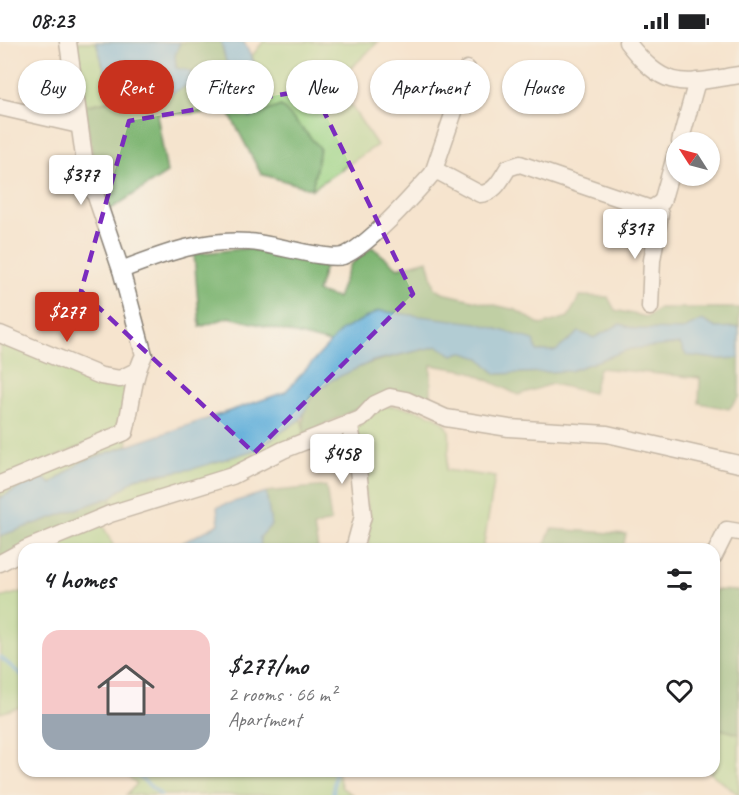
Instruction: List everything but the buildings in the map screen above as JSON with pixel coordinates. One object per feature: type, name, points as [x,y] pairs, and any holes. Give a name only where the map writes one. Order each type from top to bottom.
[{"type":"street","points":[[0,484],[125,432],[132,406],[136,371],[144,355],[122,270],[85,164],[68,42]]},
{"type":"street","points":[[627,42],[649,69],[675,82],[739,75]]},
{"type":"street","points":[[683,132],[698,81]]},
{"type":"street","points":[[0,107],[80,125]]},
{"type":"street","points":[[122,270],[179,248],[228,241],[264,243],[341,257],[358,249],[433,173],[453,114]]},
{"type":"street","points":[[433,173],[439,172],[480,194],[486,194],[495,187],[508,168],[520,164],[646,208],[656,207],[665,195],[667,186]]},
{"type":"street","points":[[650,307],[652,260],[660,214],[656,207]]},
{"type":"street","points":[[0,334],[101,376],[120,379],[136,371]]},
{"type":"street","points":[[42,543],[110,514],[232,476],[283,450],[361,419],[375,404],[390,397],[406,400],[446,417],[465,421],[509,428],[607,434],[739,464]]},
{"type":"street","points":[[349,423],[357,460],[363,516],[356,543]]},
{"type":"street","points":[[720,544],[727,530],[739,532]]},
{"type":"street","points":[[0,563],[18,554]]},
{"type":"highlighted area","points":[[313,89],[413,294],[254,453],[81,291],[129,121]]},
{"type":"green space","points":[[76,42],[96,42],[101,60],[98,60],[98,103],[86,106],[86,60],[78,60]]},
{"type":"green space","points":[[180,42],[221,42],[226,60],[186,60],[186,114],[174,114],[175,55]]},
{"type":"green space","points":[[263,42],[378,42],[358,62],[286,60],[286,111],[281,106],[274,109],[274,60],[254,60],[252,56]]},
{"type":"green space","points":[[98,103],[98,114],[157,114],[167,173],[108,211],[93,159],[86,106]]},
{"type":"green space","points":[[281,106],[320,148],[312,189],[261,174],[230,114],[249,114],[250,117],[258,114],[274,114],[274,108]]},
{"type":"green space","points":[[288,114],[356,114],[377,145],[312,189],[320,148]]},
{"type":"green space","points":[[372,247],[398,268],[428,260],[435,288],[447,294],[516,310],[541,325],[568,317],[580,296],[608,297],[615,310],[647,317],[659,308],[739,308],[739,327],[716,328],[702,320],[682,330],[635,329],[620,324],[594,338],[579,332],[556,351],[536,351],[411,316],[379,311],[342,330],[330,343],[229,317],[200,327],[194,254],[249,248],[326,263],[317,292],[337,298],[350,265]]},
{"type":"green space","points":[[0,338],[128,386],[121,430],[0,480]]},
{"type":"green space","points":[[680,343],[686,355],[716,359],[739,358],[739,397],[729,409],[699,403],[700,378],[599,368],[593,393],[552,384],[518,395],[469,371],[431,365],[431,400],[391,392],[305,434],[304,413],[313,396],[329,382],[373,362],[438,346],[453,355],[461,352],[481,358],[496,374],[570,371],[630,349]]},
{"type":"green space","points":[[384,406],[421,411],[445,424],[449,431],[446,470],[495,477],[484,543],[369,543],[369,516],[355,428]]},
{"type":"green space","points":[[301,419],[305,434],[234,470],[111,509],[111,497],[138,477],[157,476],[255,450]]},
{"type":"green space","points":[[129,431],[127,446],[81,462],[50,484],[41,476],[0,498],[0,490]]},
{"type":"green space","points":[[326,486],[331,521],[314,527],[317,543],[260,543],[260,537],[271,525],[266,492]]},
{"type":"green space","points":[[111,497],[111,509],[36,543],[18,543],[18,551],[0,559],[0,536]]},
{"type":"green space","points":[[102,524],[112,543],[58,543]]},
{"type":"green space","points":[[551,529],[626,534],[624,543],[545,543]]},
{"type":"green space","points":[[720,590],[739,591],[739,734],[721,729]]},
{"type":"green space","points":[[18,593],[18,708],[0,713],[0,598]]},
{"type":"green space","points":[[720,728],[739,734],[739,795],[716,777],[720,777]]},
{"type":"green space","points":[[129,777],[339,777],[342,788],[353,795],[126,795],[137,784]]},
{"type":"water","points":[[96,42],[180,42],[175,55],[176,68],[186,70],[186,86],[174,92],[174,60],[101,60]]},
{"type":"water","points":[[221,42],[244,42],[253,60],[226,60]]},
{"type":"water","points":[[379,311],[477,323],[534,340],[537,351],[556,351],[579,332],[594,338],[620,324],[635,329],[682,330],[702,320],[716,328],[739,327],[739,358],[716,359],[686,355],[680,344],[630,349],[570,371],[496,374],[480,358],[461,352],[453,355],[438,346],[373,361],[332,380],[312,396],[301,419],[255,450],[193,469],[138,477],[111,497],[0,536],[0,498],[41,476],[51,484],[81,462],[285,392],[342,330]]},
{"type":"water","points":[[266,492],[271,525],[260,537],[260,543],[182,543],[219,524],[217,507]]},
{"type":"waterway","points":[[0,657],[18,672]]},
{"type":"waterway","points":[[139,777],[161,795]]},
{"type":"waterway","points":[[333,795],[334,777]]}]
